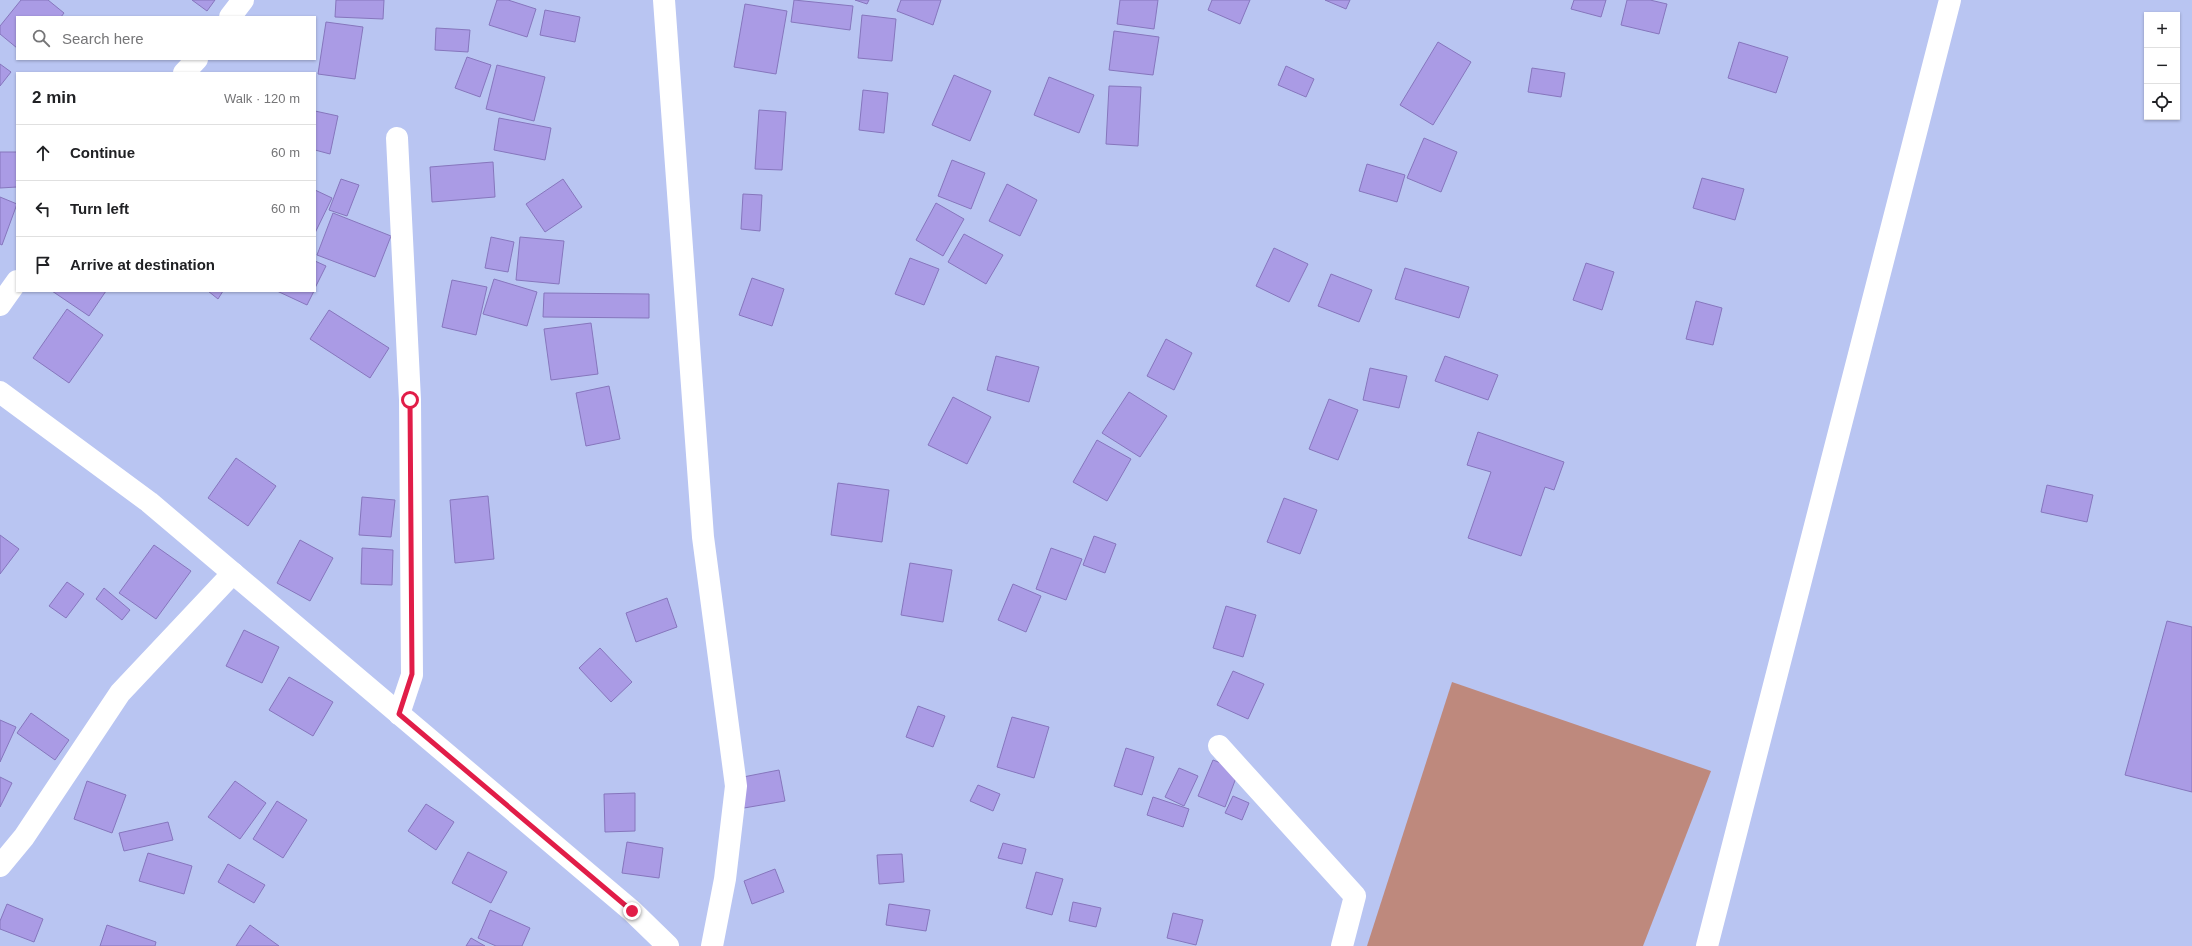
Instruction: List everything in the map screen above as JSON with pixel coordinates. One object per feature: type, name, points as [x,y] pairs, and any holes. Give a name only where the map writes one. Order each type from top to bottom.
[{"type":"street","points":[[231,16],[243,0]]},
{"type":"street","points":[[664,0],[703,536],[736,786],[725,879],[712,946]]},
{"type":"street","points":[[1708,946],[1950,0]]},
{"type":"street","points":[[185,72],[195,60]]},
{"type":"street","points":[[397,138],[410,400],[412,667],[412,674],[399,714]]},
{"type":"street","points":[[0,305],[16,282]]},
{"type":"street","points":[[0,392],[149,502],[632,911],[668,946]]},
{"type":"street","points":[[0,866],[24,837],[120,693],[233,574]]},
{"type":"street","points":[[1219,746],[1355,896],[1342,946]]},
{"type":"shaded area","points":[[1452,682],[1711,771],[1643,946],[1367,946]]},
{"type":"building","points":[[21,0],[48,0],[64,13],[62,16],[16,16],[16,47],[0,34],[0,26]]},
{"type":"building","points":[[192,0],[215,0],[207,11]]},
{"type":"building","points":[[336,0],[384,0],[383,19],[335,17]]},
{"type":"building","points":[[497,0],[508,0],[536,9],[527,37],[489,25]]},
{"type":"building","points":[[794,0],[853,6],[850,30],[791,22]]},
{"type":"building","points":[[855,0],[869,0],[867,4]]},
{"type":"building","points":[[901,0],[941,0],[933,25],[897,11]]},
{"type":"building","points":[[1120,0],[1158,0],[1154,29],[1117,24]]},
{"type":"building","points":[[1212,0],[1250,0],[1240,24],[1208,10]]},
{"type":"building","points":[[1325,0],[1350,0],[1346,9]]},
{"type":"building","points":[[1574,0],[1606,0],[1601,17],[1571,9]]},
{"type":"building","points":[[1627,0],[1650,0],[1667,4],[1659,34],[1621,25]]},
{"type":"building","points":[[745,4],[787,11],[776,74],[734,67]]},
{"type":"building","points":[[545,10],[580,17],[575,42],[540,35]]},
{"type":"building","points":[[862,15],[896,19],[892,61],[858,58]]},
{"type":"building","points":[[326,22],[363,27],[355,79],[318,74]]},
{"type":"building","points":[[436,28],[470,30],[468,52],[435,50]]},
{"type":"building","points":[[1114,31],[1159,37],[1153,75],[1109,70]]},
{"type":"building","points":[[1438,42],[1471,62],[1433,125],[1400,105]]},
{"type":"building","points":[[1739,42],[1788,57],[1776,93],[1728,78]]},
{"type":"building","points":[[467,57],[491,65],[480,97],[455,88]]},
{"type":"building","points":[[0,64],[11,72],[0,86]]},
{"type":"building","points":[[497,65],[545,77],[534,121],[486,109]]},
{"type":"building","points":[[1286,66],[1314,79],[1306,97],[1278,85]]},
{"type":"building","points":[[1532,68],[1565,73],[1561,97],[1528,92]]},
{"type":"building","points":[[954,75],[991,91],[970,141],[932,125]]},
{"type":"building","points":[[1049,77],[1094,95],[1079,133],[1034,115]]},
{"type":"building","points":[[1109,86],[1141,87],[1138,146],[1106,144]]},
{"type":"building","points":[[863,90],[888,93],[884,133],[859,130]]},
{"type":"building","points":[[759,110],[786,112],[782,170],[755,169]]},
{"type":"building","points":[[316,111],[338,116],[330,154],[316,150]]},
{"type":"building","points":[[499,118],[551,128],[545,160],[494,150]]},
{"type":"building","points":[[1424,138],[1457,152],[1441,192],[1407,178]]},
{"type":"building","points":[[0,152],[16,152],[16,187],[0,188]]},
{"type":"building","points":[[952,160],[985,173],[971,209],[938,196]]},
{"type":"building","points":[[493,162],[495,197],[432,202],[430,167]]},
{"type":"building","points":[[1367,164],[1405,175],[1397,202],[1359,191]]},
{"type":"building","points":[[1702,178],[1744,189],[1735,220],[1693,208]]},
{"type":"building","points":[[341,179],[359,185],[347,216],[329,210]]},
{"type":"building","points":[[563,179],[582,207],[545,232],[526,204]]},
{"type":"building","points":[[1007,184],[1037,200],[1020,236],[989,221]]},
{"type":"building","points":[[316,190],[332,198],[316,231]]},
{"type":"building","points":[[743,194],[762,195],[760,231],[741,229]]},
{"type":"building","points":[[0,197],[16,204],[16,207],[2,245],[0,244]]},
{"type":"building","points":[[936,203],[964,219],[943,256],[916,240]]},
{"type":"building","points":[[333,213],[391,236],[375,277],[317,255]]},
{"type":"building","points":[[964,234],[1003,255],[986,284],[948,262]]},
{"type":"building","points":[[491,237],[514,242],[508,272],[485,268]]},
{"type":"building","points":[[520,237],[564,241],[559,284],[516,280]]},
{"type":"building","points":[[1274,248],[1308,264],[1289,302],[1256,286]]},
{"type":"building","points":[[910,258],[939,269],[924,305],[895,294]]},
{"type":"building","points":[[316,261],[326,266],[316,286]]},
{"type":"building","points":[[1586,263],[1614,272],[1602,310],[1573,300]]},
{"type":"building","points":[[1405,268],[1469,287],[1459,318],[1395,299]]},
{"type":"building","points":[[1331,274],[1372,290],[1359,322],[1318,306]]},
{"type":"building","points":[[752,278],[784,289],[772,326],[739,315]]},
{"type":"building","points":[[494,279],[537,292],[527,326],[483,314]]},
{"type":"building","points":[[452,280],[487,287],[476,335],[442,327]]},
{"type":"building","points":[[53,292],[105,292],[89,316]]},
{"type":"building","points":[[209,292],[222,292],[218,299]]},
{"type":"building","points":[[279,292],[314,292],[307,305]]},
{"type":"building","points":[[544,293],[649,294],[649,318],[543,317]]},
{"type":"building","points":[[1696,301],[1722,308],[1713,345],[1686,339]]},
{"type":"building","points":[[67,309],[103,335],[69,383],[33,358]]},
{"type":"building","points":[[329,310],[389,348],[370,378],[310,339]]},
{"type":"building","points":[[591,323],[598,374],[551,380],[544,329]]},
{"type":"building","points":[[1166,339],[1192,353],[1174,390],[1147,376]]},
{"type":"building","points":[[996,356],[1039,367],[1029,402],[987,390]]},
{"type":"building","points":[[1445,356],[1498,375],[1488,400],[1435,381]]},
{"type":"building","points":[[1370,368],[1407,376],[1399,408],[1363,400]]},
{"type":"building","points":[[609,386],[620,439],[586,446],[576,393]]},
{"type":"building","points":[[1129,392],[1167,416],[1140,457],[1102,433]]},
{"type":"building","points":[[953,397],[991,417],[967,464],[928,445]]},
{"type":"building","points":[[1329,399],[1358,410],[1338,460],[1309,449]]},
{"type":"building","points":[[1478,432],[1564,462],[1554,490],[1545,487],[1521,556],[1468,538],[1491,472],[1467,465]]},
{"type":"building","points":[[1097,440],[1131,459],[1107,501],[1073,482]]},
{"type":"building","points":[[236,458],[276,486],[248,526],[208,498]]},
{"type":"building","points":[[838,483],[889,490],[882,542],[831,535]]},
{"type":"building","points":[[2047,485],[2093,495],[2087,522],[2041,512]]},
{"type":"building","points":[[488,496],[494,559],[455,563],[450,500]]},
{"type":"building","points":[[362,497],[395,500],[391,537],[359,535]]},
{"type":"building","points":[[1284,498],[1317,510],[1300,554],[1267,542]]},
{"type":"building","points":[[0,535],[19,549],[0,574]]},
{"type":"building","points":[[1094,536],[1116,544],[1105,573],[1083,565]]},
{"type":"building","points":[[300,540],[333,558],[310,601],[277,583]]},
{"type":"building","points":[[154,545],[191,571],[156,619],[119,593]]},
{"type":"building","points":[[362,548],[393,550],[392,585],[361,584]]},
{"type":"building","points":[[1051,548],[1082,559],[1066,600],[1036,589]]},
{"type":"building","points":[[910,563],[952,570],[943,622],[901,615]]},
{"type":"building","points":[[67,582],[84,594],[66,618],[49,606]]},
{"type":"building","points":[[1013,584],[1041,596],[1026,632],[998,620]]},
{"type":"building","points":[[104,588],[130,610],[122,620],[96,599]]},
{"type":"building","points":[[667,598],[677,627],[636,642],[626,613]]},
{"type":"building","points":[[1226,606],[1256,615],[1243,657],[1213,648]]},
{"type":"building","points":[[2167,621],[2192,627],[2192,792],[2125,775]]},
{"type":"building","points":[[244,630],[279,647],[262,683],[226,666]]},
{"type":"building","points":[[600,648],[632,682],[611,702],[579,668]]},
{"type":"building","points":[[1233,671],[1264,684],[1248,719],[1217,705]]},
{"type":"building","points":[[289,677],[333,702],[313,736],[269,710]]},
{"type":"building","points":[[918,706],[945,716],[933,747],[906,737]]},
{"type":"building","points":[[31,713],[69,740],[55,760],[17,733]]},
{"type":"building","points":[[1012,717],[1049,727],[1034,778],[997,767]]},
{"type":"building","points":[[0,720],[16,727],[0,762]]},
{"type":"building","points":[[1126,748],[1154,757],[1142,795],[1114,786]]},
{"type":"building","points":[[1213,760],[1239,770],[1225,807],[1198,796]]},
{"type":"building","points":[[1179,768],[1198,776],[1184,806],[1165,797]]},
{"type":"building","points":[[779,770],[785,801],[744,808],[738,778]]},
{"type":"building","points":[[0,777],[12,783],[0,807]]},
{"type":"building","points":[[87,781],[126,795],[112,833],[74,819]]},
{"type":"building","points":[[235,781],[266,803],[240,839],[208,817]]},
{"type":"building","points":[[978,785],[1000,794],[993,811],[970,801]]},
{"type":"building","points":[[635,793],[635,831],[605,832],[604,794]]},
{"type":"building","points":[[1233,796],[1249,803],[1242,820],[1225,813]]},
{"type":"building","points":[[1153,797],[1189,809],[1183,827],[1147,815]]},
{"type":"building","points":[[277,801],[307,820],[283,858],[253,839]]},
{"type":"building","points":[[426,804],[454,822],[436,850],[408,831]]},
{"type":"building","points":[[168,822],[173,840],[124,851],[119,833]]},
{"type":"building","points":[[627,842],[663,848],[659,878],[622,873]]},
{"type":"building","points":[[1003,843],[1026,849],[1022,864],[998,858]]},
{"type":"building","points":[[468,852],[507,872],[491,903],[452,883]]},
{"type":"building","points":[[148,853],[192,866],[184,894],[139,881]]},
{"type":"building","points":[[902,854],[904,882],[879,884],[877,855]]},
{"type":"building","points":[[228,864],[265,885],[254,903],[218,882]]},
{"type":"building","points":[[775,869],[784,892],[752,904],[744,881]]},
{"type":"building","points":[[1036,872],[1063,879],[1052,915],[1026,908]]},
{"type":"building","points":[[1073,902],[1101,908],[1096,927],[1069,921]]},
{"type":"building","points":[[7,904],[43,919],[34,942],[0,929],[0,921]]},
{"type":"building","points":[[889,904],[930,910],[926,931],[886,925]]},
{"type":"building","points":[[490,910],[530,928],[522,946],[496,946],[478,938]]},
{"type":"building","points":[[1173,913],[1203,920],[1196,945],[1167,938]]},
{"type":"building","points":[[107,925],[156,942],[155,946],[100,946]]},
{"type":"building","points":[[250,925],[279,946],[236,946]]},
{"type":"building","points":[[471,938],[485,946],[466,946]]},
{"type":"route","points":[[410,400],[412,674],[399,714],[632,911]]}]
